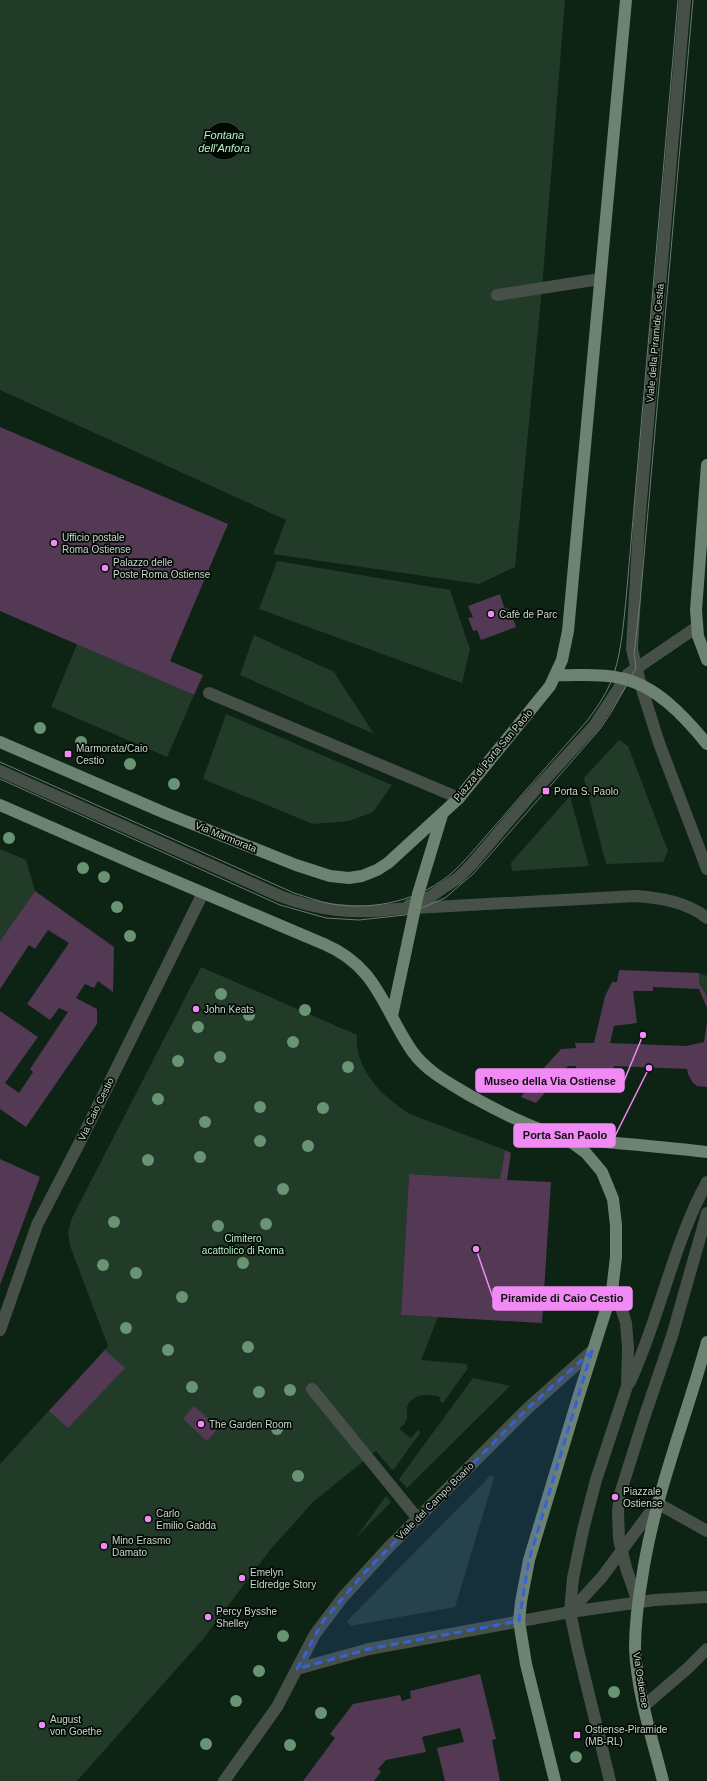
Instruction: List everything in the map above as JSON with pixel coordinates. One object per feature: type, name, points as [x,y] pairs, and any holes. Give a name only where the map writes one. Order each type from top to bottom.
[{"type":"main road","points":[[626,0],[568,631],[565,652],[556,675],[613,676],[624,678],[672,705],[707,744]]},
{"type":"main road","points":[[707,465],[696,596],[698,636],[707,660]]},
{"type":"main road","name":"Piazza di Porta San Paolo","points":[[442,814],[459,798],[543,696],[556,675]]},
{"type":"main road","name":"Via Marmorata","points":[[0,742],[172,816],[296,865],[330,876],[349,878],[362,876],[377,870],[405,849],[442,814]]},
{"type":"main road","points":[[0,805],[341,952],[356,964],[371,980],[418,1059],[429,1069],[444,1079],[510,1118],[564,1137],[707,1152]]},
{"type":"main road","points":[[392,1016],[416,905],[442,814]]},
{"type":"main road","points":[[555,1781],[526,1664],[519,1621],[527,1567],[592,1351],[612,1291],[616,1256],[616,1225],[610,1190],[602,1172],[586,1152],[564,1137]]},
{"type":"main road","points":[[638,1602],[647,1541],[657,1503],[707,1342]]},
{"type":"main road","name":"Via Ostiense","points":[[638,1602],[635,1648],[639,1678],[644,1706],[663,1781]]},
{"type":"street","name":"Viale della Piramide Cestia","points":[[640,686],[632,649],[632,628],[639,524],[685,0]]},
{"type":"street","points":[[497,295],[600,278]]},
{"type":"street","points":[[416,905],[458,878],[472,864],[528,798],[594,726],[624,678],[636,668],[697,627]]},
{"type":"street","points":[[640,686],[659,743],[707,869]]},
{"type":"street","points":[[209,692],[459,798]]},
{"type":"street","points":[[0,771],[294,902],[337,911],[372,912],[416,905],[636,896],[657,898],[677,903],[691,908],[707,918]]},
{"type":"street","name":"Via Caio Cestio","points":[[0,1330],[37,1225],[203,893]]},
{"type":"street","points":[[610,1781],[570,1612],[573,1578],[583,1530],[596,1480],[628,1386],[648,1341],[682,1238],[707,1182]]},
{"type":"street","points":[[638,1602],[626,1568],[622,1550],[618,1524],[620,1494],[640,1428],[672,1336],[707,1213]]},
{"type":"street","points":[[612,1291],[618,1301],[626,1323],[628,1341],[628,1386]]},
{"type":"street","name":"Viale del Campo Boario","points":[[224,1781],[277,1707],[315,1634],[330,1613],[368,1569],[528,1408],[592,1351]]},
{"type":"street","points":[[312,1389],[418,1519]]},
{"type":"street","points":[[570,1612],[592,1589],[657,1503],[707,1531]]},
{"type":"street","points":[[297,1669],[369,1649],[570,1612],[638,1602],[707,1597]]},
{"type":"street","points":[[644,1706],[688,1668],[707,1649]]},
{"type":"highlighted area","points":[[592,1351],[529,1560],[519,1621],[369,1649],[297,1669],[323,1621],[364,1573],[528,1408]]},
{"type":"green space","points":[[0,0],[565,0],[542,288],[515,567],[479,584],[273,554],[286,520],[0,390]]},
{"type":"green space","points":[[277,561],[450,590],[470,649],[462,683],[259,609]]},
{"type":"green space","points":[[254,635],[334,672],[374,734],[240,675]]},
{"type":"green space","points":[[77,644],[194,695],[167,757],[51,707]]},
{"type":"green space","points":[[226,714],[392,785],[373,812],[349,821],[313,824],[203,779]]},
{"type":"green space","points":[[619,740],[628,746],[668,851],[663,862],[606,864],[584,778]]},
{"type":"green space","points":[[570,796],[589,866],[512,871],[511,863]]},
{"type":"green space","points":[[0,849],[26,860],[35,891],[0,941]]},
{"type":"green space","name":"Cimitero acattolico di Roma","points":[[201,967],[357,1035],[357,1048],[365,1071],[372,1081],[390,1100],[410,1114],[505,1150],[500,1179],[409,1174],[401,1315],[438,1317],[421,1360],[466,1364],[468,1368],[443,1403],[439,1401],[440,1397],[431,1395],[421,1395],[409,1402],[407,1407],[407,1418],[399,1429],[411,1438],[418,1430],[421,1432],[394,1469],[391,1469],[376,1451],[313,1502],[270,1550],[203,1639],[77,1781],[0,1781],[0,1464],[108,1346],[70,1246],[68,1232],[71,1220]]},
{"type":"green space","points":[[699,973],[707,976],[707,996],[699,983]]},
{"type":"green space","points":[[473,1378],[510,1386],[407,1488],[399,1479]]},
{"type":"green space","points":[[491,1475],[494,1478],[455,1607],[350,1626],[347,1621]]},
{"type":"green space","points":[[386,1496],[391,1502],[355,1539]]},
{"type":"water","name":"Fontana dell'Anfora","points":[[220,122],[228,122],[238,127],[242,134],[242,148],[238,155],[228,160],[220,160],[210,155],[208,152],[205,145],[205,137],[210,127],[213,125]]},
{"type":"building","name":"Palazzo delle Poste Roma Ostiense","points":[[0,427],[228,524],[170,661],[203,675],[194,695],[0,611]]},
{"type":"building","name":"Cafè de Parc","points":[[500,594],[504,607],[510,611],[516,627],[481,640],[477,630],[473,631],[468,618],[473,617],[468,606]]},
{"type":"building","points":[[35,891],[114,947],[113,992],[98,981],[94,988],[85,984],[76,998],[97,1009],[97,1024],[26,1127],[0,1109],[0,1011],[38,1037],[5,1083],[19,1093],[33,1072],[30,1069],[68,1012],[59,1008],[50,1020],[27,1004],[69,943],[48,930],[35,949],[29,945],[0,989],[0,941]]},
{"type":"building","points":[[619,970],[699,973],[699,983],[707,996],[707,1008],[699,989],[653,987],[653,991],[633,991],[637,1023],[614,1026],[610,1043],[686,1046],[704,1042],[707,1021],[707,1087],[697,1086],[693,1083],[687,1069],[614,1066],[612,1079],[607,1086],[598,1090],[590,1090],[582,1087],[579,1083],[576,1066],[568,1066],[536,1103],[521,1097],[534,1079],[561,1049],[576,1048],[575,1043],[594,1043],[605,996],[612,982],[617,982]]},
{"type":"building","points":[[505,1150],[511,1153],[507,1180],[551,1182],[542,1323],[401,1315],[409,1174],[500,1179]]},
{"type":"building","points":[[0,1159],[40,1177],[0,1285]]},
{"type":"building","points":[[105,1350],[125,1368],[68,1428],[49,1411]]},
{"type":"building","name":"The Garden Room","points":[[194,1406],[219,1428],[207,1441],[183,1419]]},
{"type":"building","points":[[480,1674],[496,1739],[492,1740],[500,1781],[445,1781],[437,1748],[464,1742],[460,1728],[422,1737],[426,1752],[386,1760],[378,1769],[381,1772],[374,1781],[303,1781],[335,1738],[330,1734],[353,1704],[400,1695],[402,1701],[411,1698],[410,1691]]},
{"type":"tram line","points":[[0,762],[294,893],[332,904],[365,906],[397,901],[413,896],[441,881],[454,871],[472,852],[587,721],[609,687],[617,662],[626,600],[678,0]]},
{"type":"tram line","points":[[0,779],[280,905],[326,918],[359,920],[405,915],[445,898],[474,873],[600,729],[636,668],[634,654],[640,602],[693,0]]},
{"type":"place","name":"Ufficio postale Roma Ostiense","points":[[54,543]]},
{"type":"place","name":"Palazzo delle Poste Roma Ostiense","points":[[105,568]]},
{"type":"place","name":"Cafè de Parc","points":[[491,614]]},
{"type":"place","name":"Marmorata/Caio Cestio","points":[[68,754]]},
{"type":"place","name":"Porta S. Paolo","points":[[546,791]]},
{"type":"place","name":"John Keats","points":[[196,1009]]},
{"type":"place","name":"Museo della Via Ostiense","points":[[643,1035]]},
{"type":"place","name":"Porta San Paolo","points":[[649,1068]]},
{"type":"place","name":"Piramide di Caio Cestio","points":[[476,1249]]},
{"type":"place","name":"The Garden Room","points":[[201,1424]]},
{"type":"place","name":"Piazzale Ostiense","points":[[615,1497]]},
{"type":"place","name":"Carlo Emilio Gadda","points":[[148,1519]]},
{"type":"place","name":"Mino Erasmo Damato","points":[[104,1546]]},
{"type":"place","name":"Emelyn Eldredge Story","points":[[242,1578]]},
{"type":"place","name":"Percy Bysshe Shelley","points":[[208,1617]]},
{"type":"place","name":"August von Goethe","points":[[42,1725]]},
{"type":"place","name":"Ostiense-Piramide (MB-RL)","points":[[577,1735]]}]
